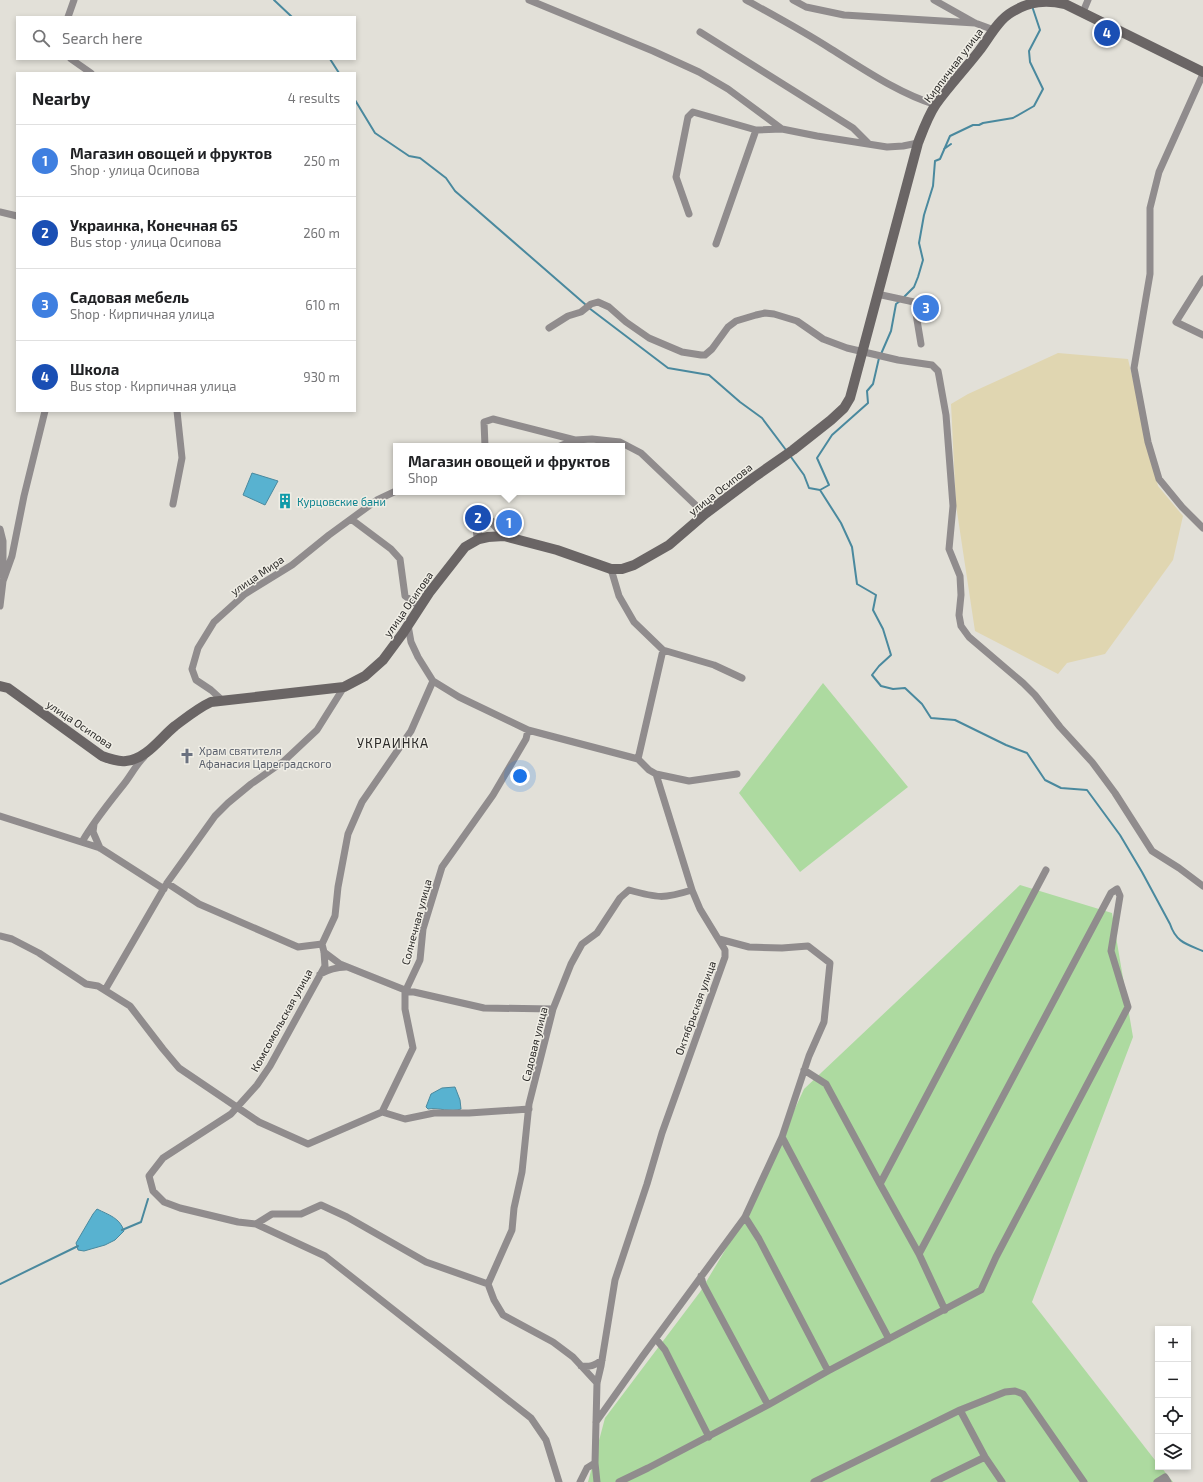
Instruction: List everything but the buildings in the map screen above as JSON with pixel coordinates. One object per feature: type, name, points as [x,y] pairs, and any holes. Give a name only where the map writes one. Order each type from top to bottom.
[{"type":"main road","name":"Кирпичная улица","points":[[844,408],[850,398],[918,143],[925,125],[936,105],[994,30],[1011,12],[1032,3],[1052,2],[1065,4],[1203,73]]},
{"type":"main road","name":"улица Осипова","points":[[0,686],[8,688],[102,756],[124,762],[140,757],[150,750],[175,726],[199,708],[211,702],[344,687],[365,676],[383,660],[429,592],[465,548],[479,539],[504,536],[558,550],[611,569],[622,569],[634,565],[674,541],[705,514],[793,450],[844,408]]},
{"type":"street","points":[[68,16],[74,0]]},
{"type":"street","points":[[529,0],[653,51],[699,72],[728,89],[782,129]]},
{"type":"street","points":[[746,0],[799,29],[886,82],[918,99],[936,105]]},
{"type":"street","points":[[793,0],[806,7],[844,15],[975,23]]},
{"type":"street","points":[[934,0],[975,23],[994,30]]},
{"type":"street","points":[[1083,12],[1088,0]]},
{"type":"street","points":[[700,32],[853,128],[868,143]]},
{"type":"street","points":[[72,60],[90,72]]},
{"type":"street","points":[[1202,525],[1182,507],[1159,479],[1148,442],[1134,368],[1150,274],[1150,208],[1159,172],[1203,73]]},
{"type":"street","points":[[689,214],[676,177],[688,117],[693,112],[756,130],[782,129],[887,147],[918,143]]},
{"type":"street","points":[[716,244],[756,130]]},
{"type":"street","points":[[0,212],[16,216]]},
{"type":"street","points":[[1203,279],[1176,322],[1203,335]]},
{"type":"street","points":[[877,294],[914,302],[921,344]]},
{"type":"street","points":[[549,328],[568,316],[581,312],[591,304],[598,302],[609,307],[626,322],[649,338],[682,352],[705,355],[712,349],[728,327],[736,321],[756,315],[782,315],[797,321],[823,339],[835,344],[898,360],[927,363],[932,365],[938,372],[946,415],[953,506],[949,549],[960,576],[961,590],[959,615],[961,626],[968,637],[1023,683],[1035,695],[1060,727],[1092,762],[1115,793],[1152,851],[1179,868],[1203,886]]},
{"type":"street","points":[[3,581],[12,556],[24,496],[44,412]]},
{"type":"street","points":[[173,504],[182,458],[178,412]]},
{"type":"street","points":[[484,443],[484,422],[493,419],[575,440],[592,439],[622,443]]},
{"type":"street","points":[[568,443],[575,440]]},
{"type":"street","points":[[625,445],[641,453],[705,514]]},
{"type":"street","name":"улица Мира","points":[[222,700],[211,690],[196,680],[192,669],[198,648],[214,622],[245,594],[292,565],[377,500],[393,492]]},
{"type":"street","points":[[351,519],[391,549],[400,560],[405,596],[420,606]]},
{"type":"street","points":[[479,539],[477,532],[478,526],[486,520],[492,523],[504,536]]},
{"type":"street","points":[[0,529],[2,541],[3,581],[0,606]]},
{"type":"street","points":[[611,569],[619,596],[634,622],[663,650],[714,665],[742,678]]},
{"type":"street","points":[[408,625],[411,642],[418,657],[433,681],[459,697],[528,730],[638,759],[649,770],[656,774],[689,781],[737,774]]},
{"type":"street","points":[[638,759],[663,650]]},
{"type":"street","points":[[0,816],[100,848],[198,904],[298,947],[322,944],[335,916],[338,887],[348,834],[362,802],[410,731],[433,681]]},
{"type":"street","points":[[105,990],[165,886],[215,816],[251,784],[284,761],[317,730],[344,687]]},
{"type":"street","name":"Солнечная улица","points":[[382,1112],[413,1048],[405,1009],[405,992],[420,960],[423,929],[442,867],[493,794],[526,739],[528,730]]},
{"type":"street","points":[[82,842],[94,821],[126,783],[135,768],[150,750]]},
{"type":"street","name":"Октябрьская улица","points":[[597,1482],[595,1463],[596,1383],[602,1360],[615,1280],[647,1184],[662,1132],[725,957],[725,950],[700,909],[692,890],[656,774]]},
{"type":"street","points":[[94,821],[93,832],[100,848]]},
{"type":"street","points":[[880,1184],[1046,870]]},
{"type":"street","points":[[619,1482],[709,1437],[828,1371],[981,1290],[1000,1250],[1128,1007],[1111,951],[1120,896],[1117,889],[1111,893],[919,1254]]},
{"type":"street","name":"Садовая улица","points":[[488,1284],[512,1230],[514,1208],[522,1172],[529,1109],[553,1010],[571,964],[582,944],[597,933],[620,898],[629,890],[655,897],[669,897],[692,890]]},
{"type":"street","points":[[0,936],[12,939],[39,953],[86,984],[98,986],[130,1006],[179,1068],[259,1122],[308,1144],[382,1112],[406,1119],[434,1113],[469,1113],[529,1109]]},
{"type":"street","points":[[596,1423],[745,1217],[782,1137],[804,1070],[824,1022],[830,963],[808,946],[782,948],[749,947],[719,939]]},
{"type":"street","name":"Комсомольская улица","points":[[256,1224],[238,1222],[180,1208],[164,1202],[153,1191],[149,1176],[163,1158],[231,1114],[257,1085],[270,1066],[325,966],[322,944]]},
{"type":"street","points":[[324,952],[340,964],[405,990],[405,992],[414,992],[484,1008],[553,1010]]},
{"type":"street","points":[[320,974],[339,967],[348,967]]},
{"type":"street","points":[[804,1070],[826,1084],[919,1254],[945,1310]]},
{"type":"street","points":[[782,1137],[889,1339]]},
{"type":"street","points":[[256,1224],[272,1214],[301,1214],[321,1205],[347,1217],[426,1262],[488,1284],[494,1300],[503,1315],[553,1342],[573,1357],[596,1383]]},
{"type":"street","points":[[745,1217],[759,1239],[828,1371]]},
{"type":"street","points":[[256,1224],[325,1256],[531,1418],[546,1440],[559,1482]]},
{"type":"street","points":[[701,1276],[703,1284],[768,1405]]},
{"type":"street","points":[[656,1339],[665,1350],[709,1437]]},
{"type":"street","points":[[581,1366],[595,1366],[602,1360]]},
{"type":"street","points":[[814,1482],[960,1410],[1005,1392],[1015,1390],[1023,1394],[1055,1438],[1084,1482]]},
{"type":"street","points":[[960,1410],[985,1457],[1002,1482]]},
{"type":"street","points":[[934,1482],[985,1457]]},
{"type":"street","points":[[580,1482],[587,1468],[595,1463]]},
{"type":"street","points":[[1157,1482],[1165,1477],[1168,1482]]},
{"type":"green space","points":[[823,683],[908,787],[800,872],[739,793]]},
{"type":"green space","points":[[1020,885],[1112,913],[1133,1037],[1032,1302],[1155,1460],[1155,1470],[1163,1470],[1173,1482],[588,1482],[605,1418],[700,1292],[745,1217],[804,1089]]},
{"type":"sand","points":[[1058,353],[1128,359],[1158,486],[1183,516],[1173,560],[1105,654],[1067,663],[1058,674],[975,631],[956,505],[951,404],[968,394]]},
{"type":"water","points":[[252,473],[278,481],[265,505],[243,495]]},
{"type":"water","points":[[455,1087],[460,1100],[461,1109],[428,1109],[426,1107],[431,1094],[442,1088]]},
{"type":"water","points":[[97,1209],[117,1220],[124,1231],[115,1240],[105,1245],[84,1251],[78,1250],[76,1243]]},
{"type":"waterway","points":[[274,0],[291,16]]},
{"type":"waterway","points":[[903,298],[914,287],[923,260],[919,243],[924,215],[933,186],[935,161],[940,159],[950,136],[973,125],[1013,118],[1034,106],[1043,89],[1030,62],[1029,51],[1040,30],[1032,6]]},
{"type":"waterway","points":[[331,60],[338,72]]},
{"type":"waterway","points":[[356,102],[375,133],[409,156],[420,158],[446,178],[455,191],[586,305]]},
{"type":"waterway","points":[[944,149],[951,144]]},
{"type":"waterway","points":[[881,354],[891,331],[896,304],[900,301]]},
{"type":"waterway","points":[[589,308],[668,368],[709,375],[740,402],[762,418],[786,450]]},
{"type":"waterway","points":[[820,490],[829,485],[817,458],[832,435],[868,403],[867,391],[873,384],[879,358]]},
{"type":"waterway","points":[[791,457],[804,475],[809,488],[820,490],[841,523],[852,547],[857,584],[876,595],[873,610],[883,629],[891,655],[872,675],[881,686],[893,689],[905,688],[922,704],[931,718],[955,720],[1006,745],[1027,753],[1045,780],[1061,788],[1087,790],[1120,835],[1142,872],[1175,935],[1182,942],[1203,951]]},
{"type":"waterway","points":[[122,1230],[141,1222],[148,1199]]},
{"type":"waterway","points":[[0,1284],[78,1246]]},
{"type":"place","name":"Школа","points":[[1107,33]]},
{"type":"place","name":"Садовая мебель","points":[[926,308]]},
{"type":"place","name":"Курцовские бани","points":[[285,501]]},
{"type":"place","name":"Украинка, Конечная 65","points":[[478,518]]},
{"type":"place","name":"Магазин овощей и фруктов","points":[[509,523]]},
{"type":"place","name":"Храм святителя Афанасия Цареградского","points":[[187,756]]},
{"type":"district","name":"УКРАИНКА","points":[[393,743]]}]
